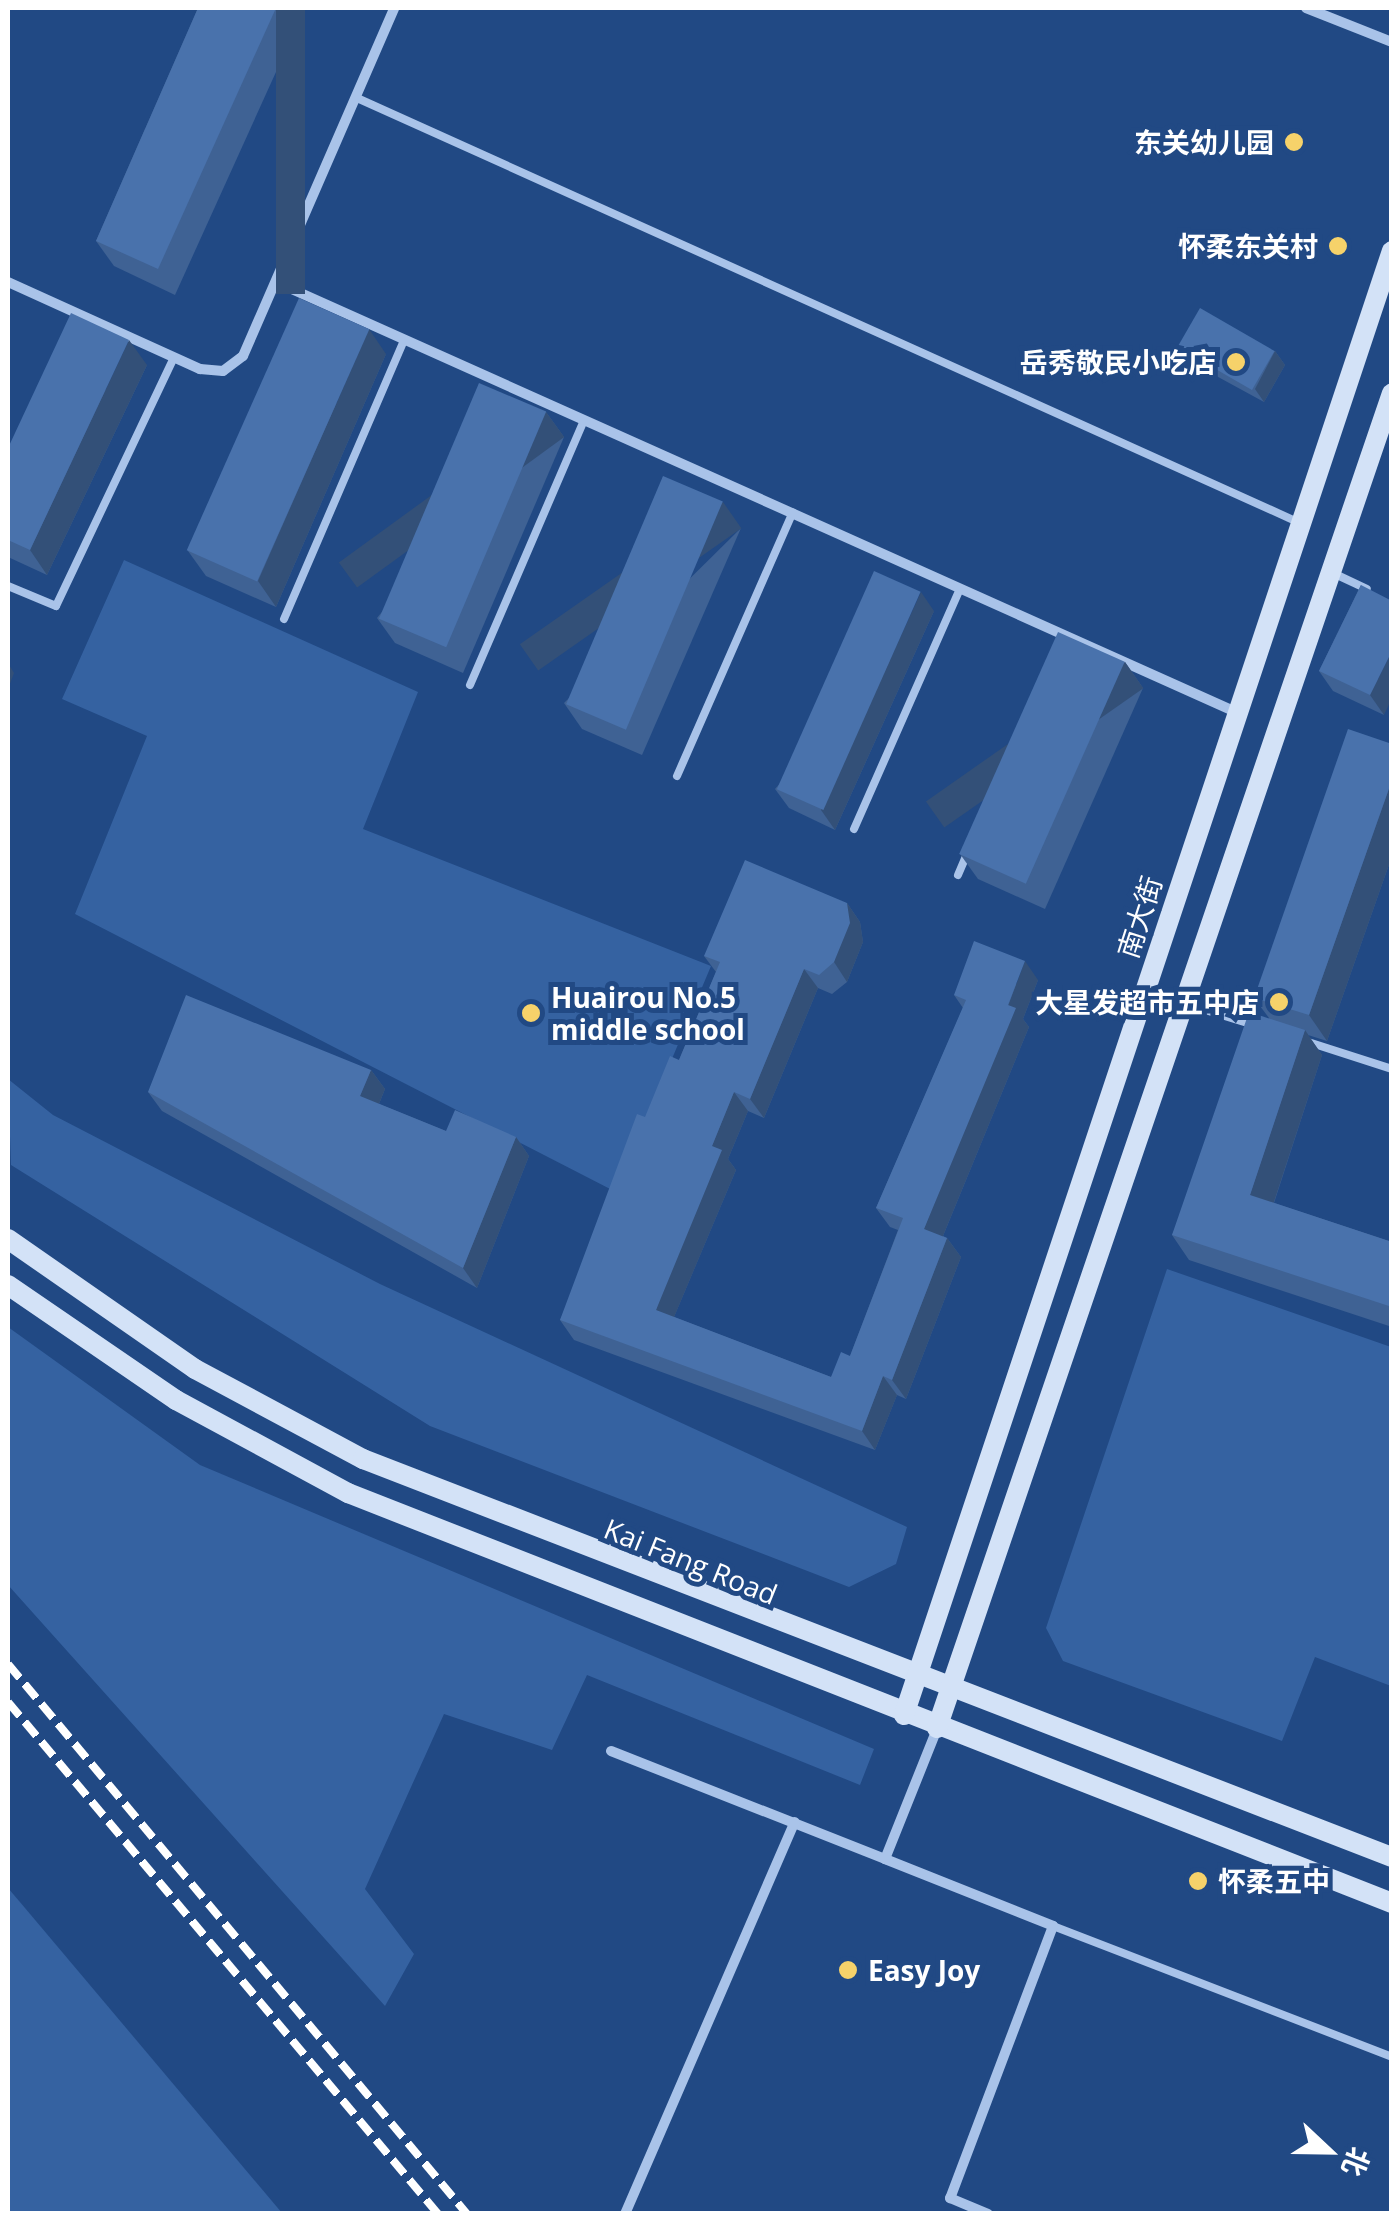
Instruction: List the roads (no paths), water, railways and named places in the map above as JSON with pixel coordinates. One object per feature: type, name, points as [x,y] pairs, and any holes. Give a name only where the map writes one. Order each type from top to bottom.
[{"type":"main road","name":"南大街","points":[[904,1715],[1298,522],[1392,250]]},
{"type":"main road","points":[[937,1728],[1392,393]]},
{"type":"main road","name":"Kai Fang Road","points":[[8,1239],[195,1369],[363,1460],[950,1694],[1392,1857]]},
{"type":"main road","points":[[8,1286],[176,1400],[348,1492],[937,1728],[1392,1902]]},
{"type":"street","points":[[8,283],[174,358],[223,372],[243,356],[394,8]]},
{"type":"street","points":[[1306,8],[1392,42]]},
{"type":"street","points":[[276,282],[1236,712]]},
{"type":"street","points":[[886,1859],[937,1728]]},
{"type":"street","points":[[611,1751],[1053,1926],[950,2198],[988,2214]]},
{"type":"street","points":[[625,2214],[795,1822]]},
{"type":"lane","points":[[357,98],[1298,522]]},
{"type":"lane","points":[[284,619],[404,340]]},
{"type":"lane","points":[[8,586],[56,606],[174,358]]},
{"type":"lane","points":[[470,685],[584,420]]},
{"type":"lane","points":[[677,776],[793,512]]},
{"type":"lane","points":[[1331,572],[1376,594]]},
{"type":"lane","points":[[854,829],[960,589]]},
{"type":"lane","points":[[1059,652],[1066,636]]},
{"type":"lane","points":[[958,875],[973,840]]},
{"type":"lane","points":[[1184,1003],[1260,1027]]},
{"type":"lane","points":[[1297,1039],[1392,1068]]},
{"type":"lane","points":[[1053,1926],[1392,2057]]},
{"type":"railway","points":[[8,1664],[467,2214]]},
{"type":"railway","points":[[8,1702],[438,2214]]},
{"type":"place","name":"东关幼儿园","points":[[1294,142]]},
{"type":"place","name":"怀柔东关村","points":[[1338,246]]},
{"type":"place","name":"岳秀敬民小吃店","points":[[1236,362]]},
{"type":"place","name":"大星发超市五中店","points":[[1279,1002]]},
{"type":"place","name":"Huairou No.5 middle school","points":[[531,1013]]},
{"type":"place","name":"怀柔五中","points":[[1198,1881]]},
{"type":"place","name":"Easy Joy","points":[[848,1970]]}]
